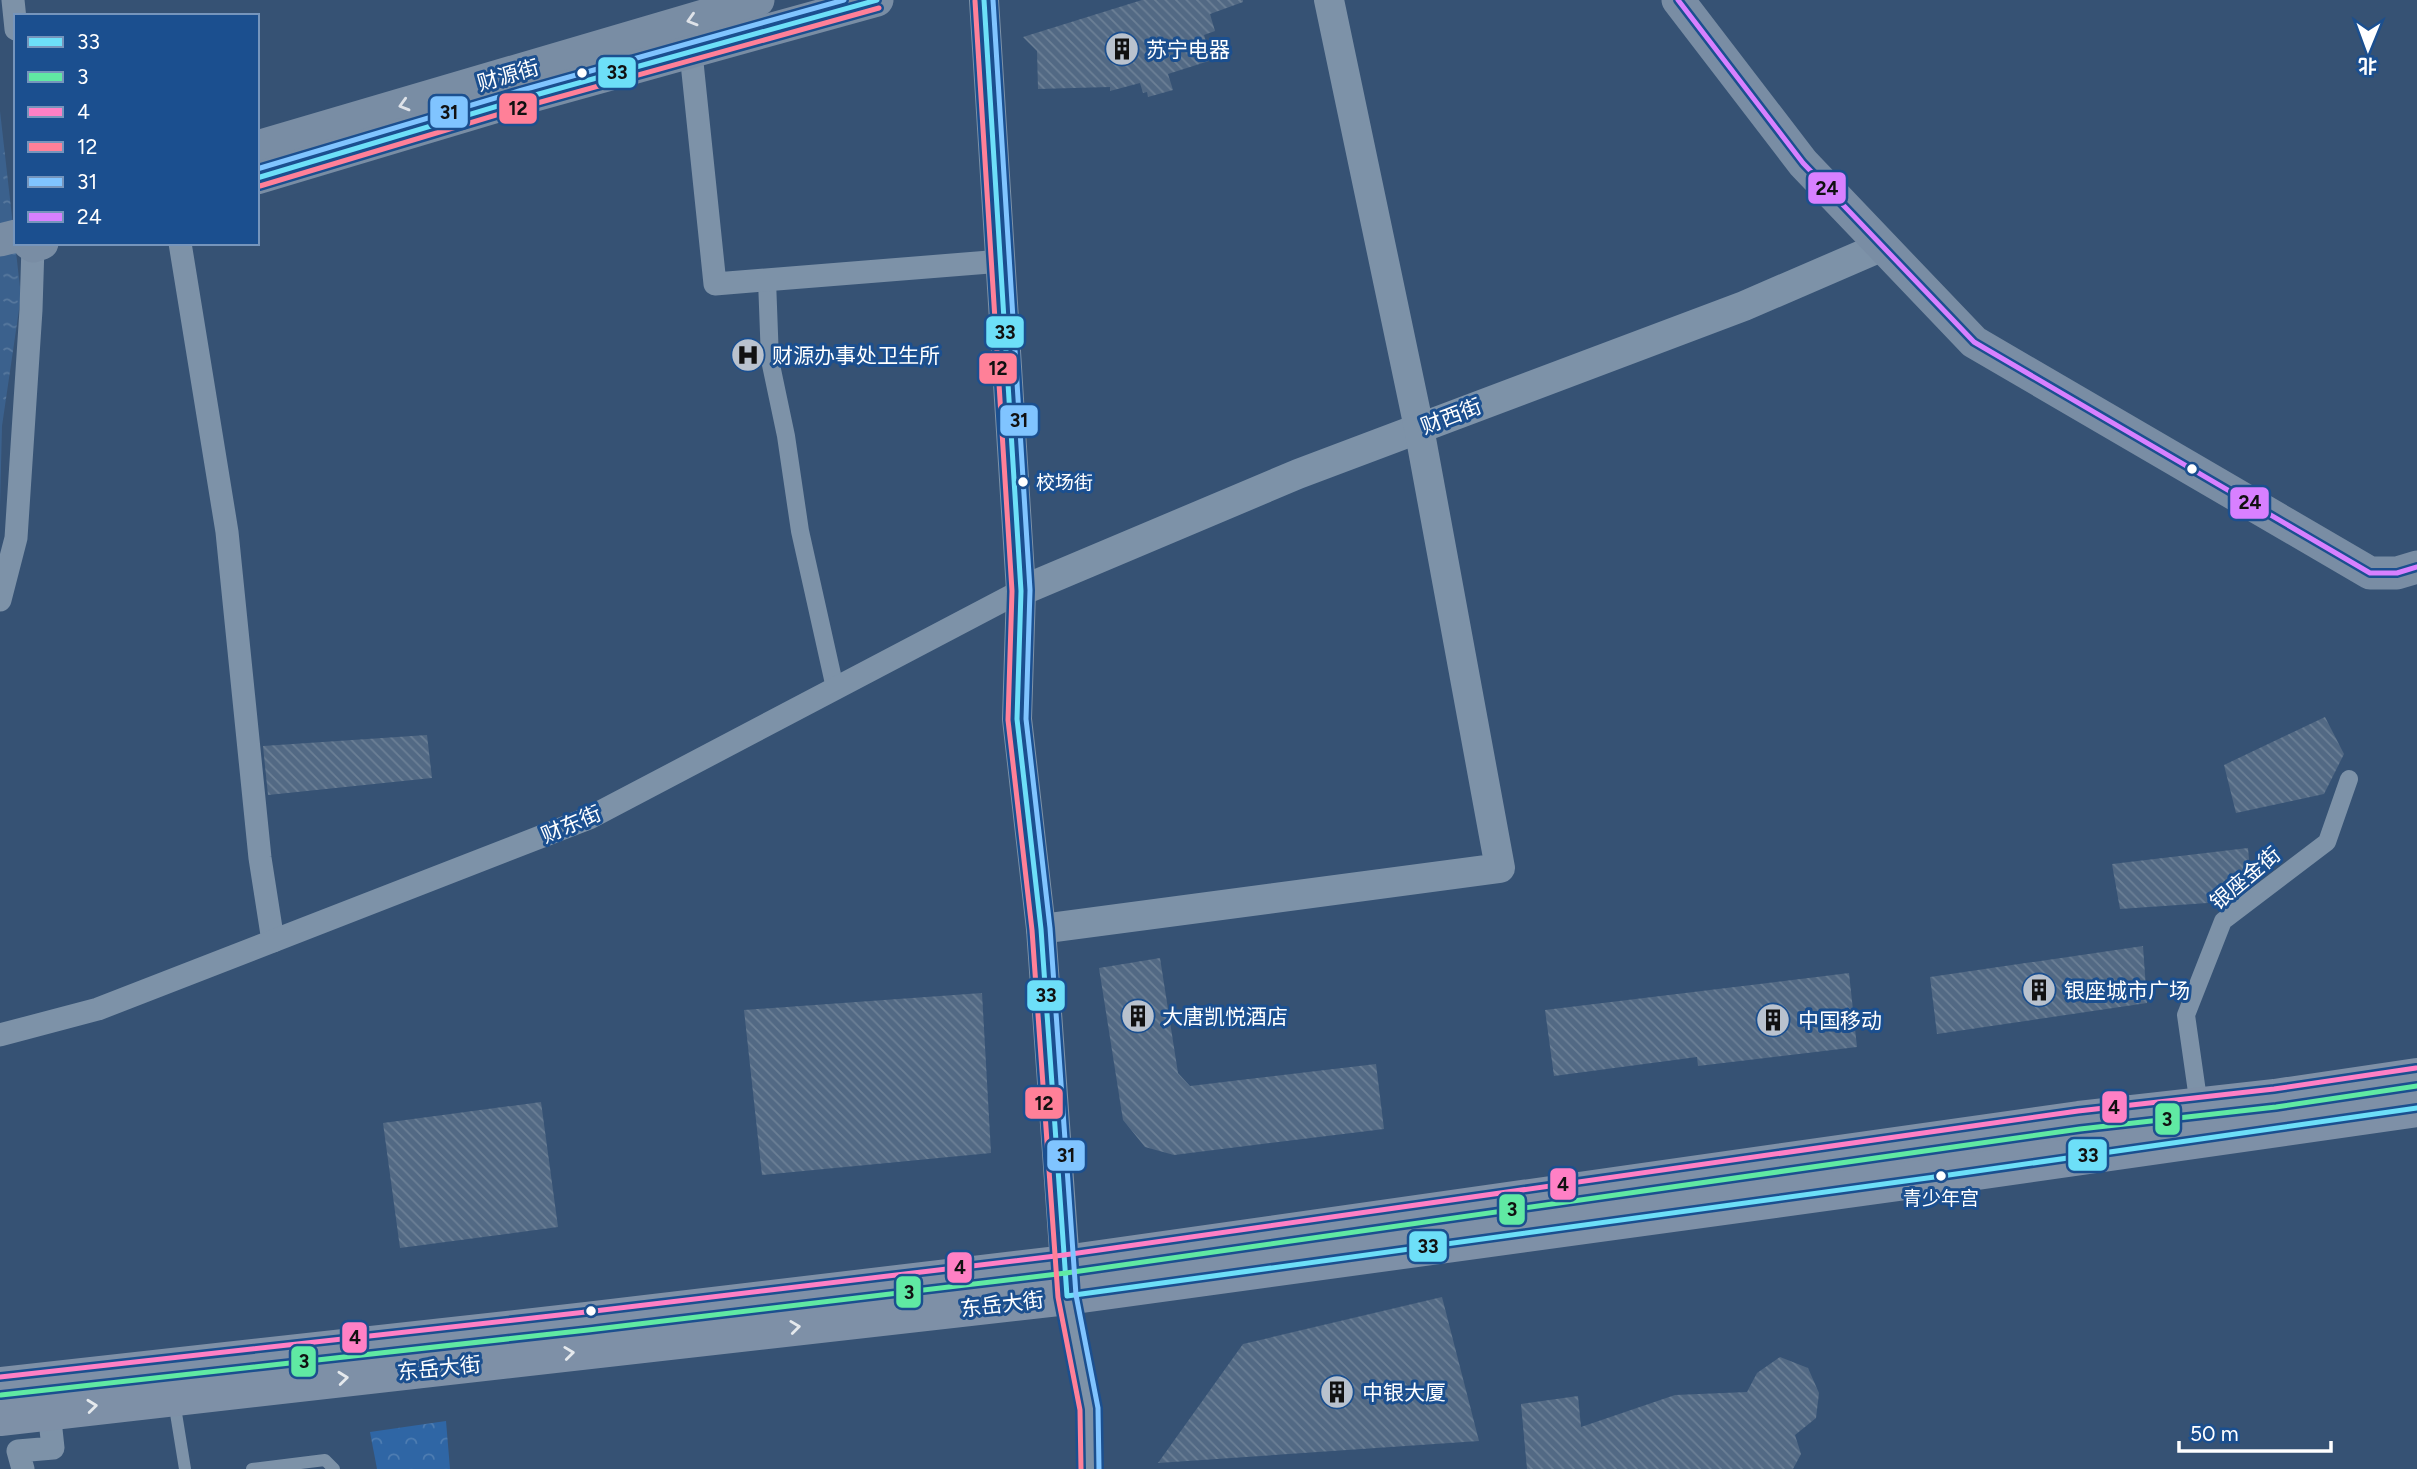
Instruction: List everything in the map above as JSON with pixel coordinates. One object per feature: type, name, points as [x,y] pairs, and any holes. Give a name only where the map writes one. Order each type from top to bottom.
[{"type":"highway","name":"东岳大街","points":[[0,1387],[587,1321],[1066,1280],[2038,1126],[2417,1077]]},
{"type":"highway","name":"东岳大街","points":[[0,1417],[174,1397],[1066,1280],[1901,1182],[2417,1108]]},
{"type":"main road","name":"财源街","points":[[259,146],[758,0]]},
{"type":"main road","name":"财源街","points":[[259,177],[520,99],[877,0]]},
{"type":"main road","points":[[1678,0],[1804,163],[1974,342],[2370,573],[2397,573],[2417,567]]},
{"type":"street","points":[[985,0],[1021,591],[1017,719],[1041,929],[1066,1280],[1088,1409],[1090,1469]]},
{"type":"street","points":[[1041,929],[1500,868],[1419,428],[1329,0]]},
{"type":"street","points":[[691,53],[715,284],[1002,261]]},
{"type":"street","points":[[0,600],[16,538],[31,310],[30,245]]},
{"type":"street","points":[[180,245],[227,531],[260,858],[273,941]]},
{"type":"street","name":"财西街","points":[[1021,591],[1298,474],[1744,306],[1882,246]]},
{"type":"street","points":[[767,280],[770,360],[786,436],[800,531],[835,688]]},
{"type":"street","name":"财东街","points":[[0,1035],[98,1009],[589,818],[1021,591]]},
{"type":"street","name":"银座金街","points":[[2199,1106],[2186,1015],[2223,920],[2327,842],[2348,779]]},
{"type":"street","points":[[23,1469],[18,1451],[53,1448],[49,1410]]},
{"type":"lane","points":[[174,1397],[185,1469]]},
{"type":"lane","points":[[252,1469],[325,1460],[334,1469]]},
{"type":"green space","points":[[446,1421],[450,1469],[377,1469],[370,1432]]},
{"type":"water","points":[[0,111],[21,296],[2,426],[0,505]]},
{"type":"building","name":"苏宁电器","points":[[1142,0],[1243,2],[1210,14],[1215,31],[1204,35],[1212,60],[1168,74],[1173,90],[1148,97],[1147,92],[1143,93],[1140,83],[1110,91],[1110,87],[1038,89],[1037,51],[1023,37]]},
{"type":"building","points":[[2325,717],[2344,754],[2324,794],[2236,813],[2224,765]]},
{"type":"building","points":[[427,735],[432,778],[268,795],[263,746]]},
{"type":"building","points":[[2248,848],[2250,871],[2240,887],[2222,902],[2120,909],[2112,864]]},
{"type":"building","name":"银座城市广场","points":[[2143,946],[2147,1003],[1937,1034],[1930,977]]},
{"type":"building","name":"大唐凯悦酒店","points":[[1160,958],[1178,1073],[1190,1086],[1376,1064],[1384,1129],[1174,1155],[1145,1147],[1123,1120],[1099,968]]},
{"type":"building","points":[[1849,973],[1857,1047],[1698,1066],[1697,1057],[1554,1076],[1545,1010]]},
{"type":"building","points":[[982,993],[991,1153],[762,1175],[744,1010]]},
{"type":"building","points":[[541,1102],[558,1227],[400,1248],[383,1123]]},
{"type":"building","name":"中银大厦","points":[[1442,1297],[1479,1441],[1158,1463],[1243,1344]]},
{"type":"building","points":[[1780,1357],[1808,1368],[1819,1393],[1816,1418],[1795,1435],[1801,1454],[1793,1469],[1527,1469],[1521,1404],[1578,1396],[1581,1427],[1675,1395],[1747,1392],[1757,1373]]},
{"type":"transit line","name":"31","points":[[259,168],[519,91],[844,0]]},
{"type":"transit line","name":"33","points":[[259,177],[521,99],[877,0]]},
{"type":"transit line","name":"33","points":[[984,0],[1021,591],[1017,719],[1041,929],[1067,1296],[2417,1108]]},
{"type":"transit line","name":"31","points":[[993,0],[1030,590],[1026,719],[1050,928],[1076,1295],[1098,1408],[1099,1469]]},
{"type":"transit line","name":"24","points":[[1678,0],[1803,163],[1974,342],[2370,573],[2397,573],[2417,567]]},
{"type":"transit line","name":"12","points":[[975,1],[1012,591],[1008,720],[1032,930],[1058,1297],[1080,1410],[1081,1469]]},
{"type":"transit line","name":"12","points":[[260,186],[523,107],[879,8]]},
{"type":"transit line","name":"4","points":[[0,1377],[586,1312],[1064,1255],[2078,1111],[2274,1089],[2416,1068]]},
{"type":"transit line","name":"3","points":[[1,1395],[588,1330],[1066,1273],[2080,1129],[2276,1107],[2417,1086]]},
{"type":"place","name":"苏宁电器","points":[[1122,49]]},
{"type":"place","name":"财源办事处卫生所","points":[[748,355]]},
{"type":"place","name":"校场街","points":[[1023,482]]},
{"type":"place","name":"银座城市广场","points":[[2039,990]]},
{"type":"place","name":"大唐凯悦酒店","points":[[1138,1016]]},
{"type":"place","name":"中国移动","points":[[1773,1020]]},
{"type":"place","name":"青少年宫","points":[[1941,1176]]},
{"type":"place","name":"中银大厦","points":[[1337,1392]]}]
